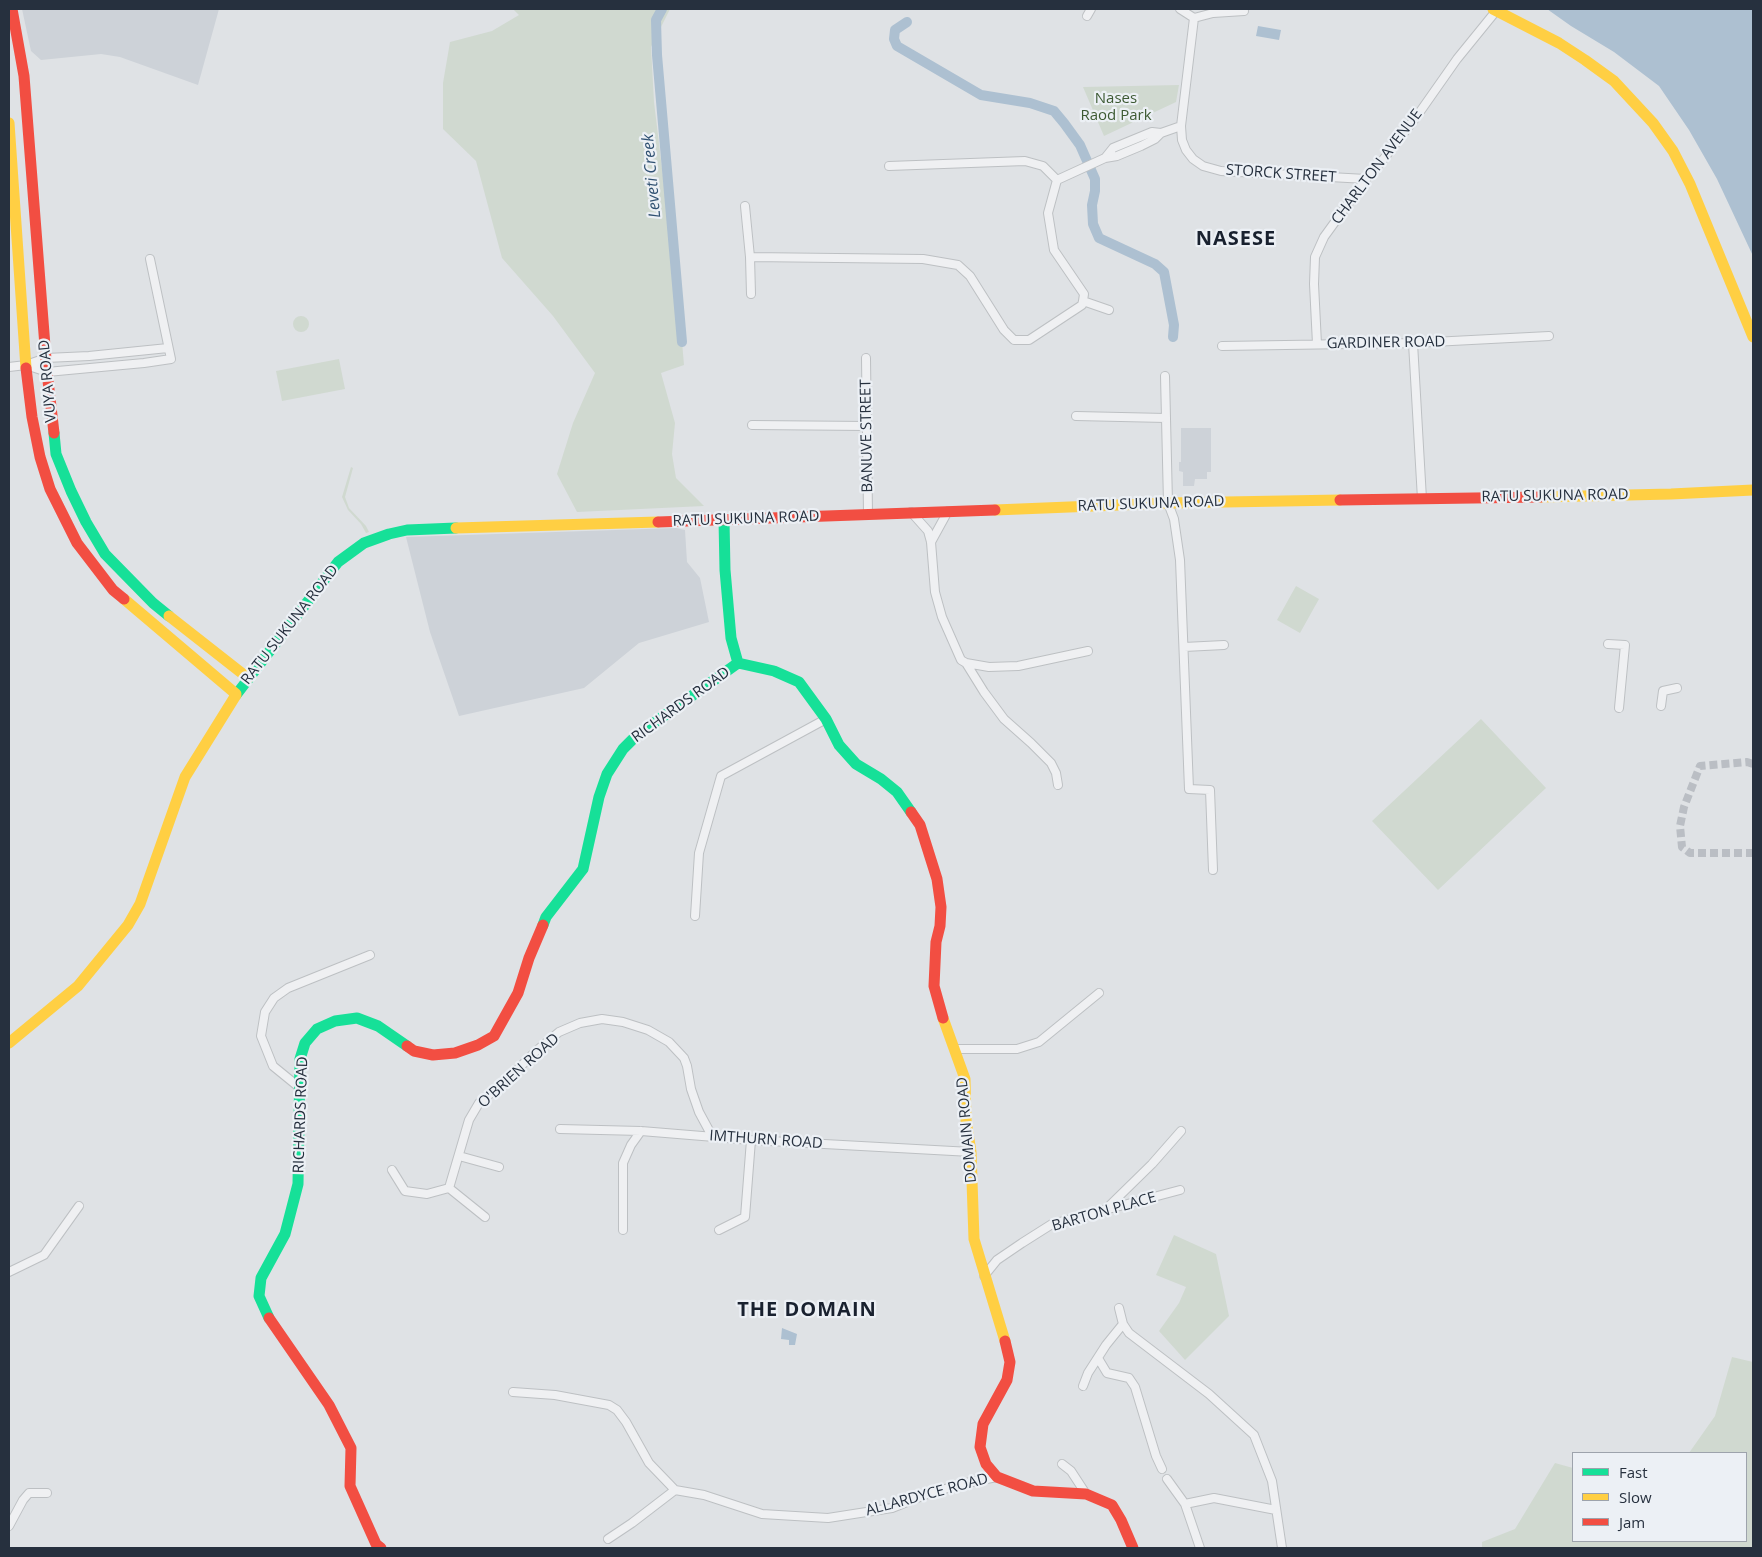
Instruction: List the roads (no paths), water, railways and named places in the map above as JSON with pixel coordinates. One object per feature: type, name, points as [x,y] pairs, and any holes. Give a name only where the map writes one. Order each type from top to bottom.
[{"type":"main road","name":"VUYA ROAD","points":[[12,9],[24,76],[46,372],[56,454],[82,515],[105,554],[152,603],[248,678]]},
{"type":"main road","points":[[1495,10],[1559,43],[1585,60],[1614,81],[1653,123],[1673,152],[1690,184],[1753,337]]},
{"type":"main road","name":"VUYA ROAD","points":[[9,123],[26,366],[32,417],[40,457],[50,489],[77,542],[113,590],[236,694]]},
{"type":"main road","name":"RATU SUKUNA ROAD","points":[[9,1043],[78,986],[128,925],[140,904],[185,777],[236,694],[338,562],[364,544],[389,534],[407,530],[1168,503],[1671,494],[1753,490]]},
{"type":"main road","points":[[724,520],[725,570],[731,638],[738,663]]},
{"type":"main road","name":"DOMAIN ROAD","points":[[738,663],[774,672],[799,682],[826,719],[839,746],[856,764],[881,778],[897,792],[920,825],[937,879],[941,907],[940,926],[936,942],[934,986],[965,1080],[966,1120],[971,1152],[974,1239],[1010,1362],[1007,1380],[984,1424],[980,1447],[986,1464],[997,1477]]},
{"type":"main road","name":"RICHARDS ROAD","points":[[381,1548],[376,1544],[350,1486],[351,1448],[329,1405],[271,1323],[259,1296],[261,1278],[285,1234],[298,1184],[300,1059],[305,1043],[316,1029],[335,1021],[357,1018],[378,1026],[414,1051],[433,1055],[455,1053],[478,1045],[494,1036],[518,993],[529,958],[546,917],[583,869],[599,798],[607,774],[615,760],[637,735],[738,663]]},
{"type":"main road","points":[[997,1477],[1033,1490],[1086,1494],[1112,1505],[1122,1520],[1132,1548]]},
{"type":"street","points":[[1087,16],[1092,9]]},
{"type":"street","points":[[1180,9],[1194,18],[1213,13],[1244,12]]},
{"type":"street","name":"CHARLTON AVENUE","points":[[1317,344],[1314,284],[1315,257],[1324,237],[1495,10]]},
{"type":"street","name":"STORCK STREET","points":[[1194,18],[1181,126],[1182,140],[1186,150],[1193,159],[1204,166],[1221,171],[1366,179]]},
{"type":"street","points":[[1057,180],[1105,158],[1113,148],[1152,132],[1161,133],[1181,126]]},
{"type":"street","points":[[889,166],[1025,161],[1043,166],[1057,180]]},
{"type":"street","points":[[750,257],[923,259],[958,265],[970,276],[1004,330],[1014,340],[1029,340],[1082,305],[1083,301],[1084,294],[1054,250],[1048,213],[1057,180]]},
{"type":"street","points":[[745,206],[750,257],[751,294]]},
{"type":"street","points":[[26,366],[46,372],[170,359],[150,260]]},
{"type":"street","points":[[1083,301],[1109,310]]},
{"type":"street","name":"GARDINER ROAD","points":[[1222,346],[1414,343],[1550,336]]},
{"type":"street","points":[[1414,343],[1422,499]]},
{"type":"street","points":[[9,367],[26,366],[46,358],[89,356],[168,348]]},
{"type":"street","name":"BANUVE STREET","points":[[866,358],[868,514]]},
{"type":"street","points":[[1164,376],[1168,503],[1174,519],[1180,560],[1189,789],[1210,790],[1213,870]]},
{"type":"street","points":[[1076,416],[1166,418]]},
{"type":"street","points":[[752,424],[866,426]]},
{"type":"street","points":[[931,542],[948,511]]},
{"type":"street","points":[[911,512],[928,531],[931,542],[935,592],[942,617],[961,660],[966,664],[1004,719],[1051,763],[1056,773],[1058,785]]},
{"type":"street","points":[[1608,644],[1625,646],[1620,708]]},
{"type":"street","points":[[1184,647],[1224,645]]},
{"type":"street","points":[[966,664],[989,667],[1018,666],[1088,651]]},
{"type":"street","points":[[1661,706],[1663,691],[1677,688]]},
{"type":"street","points":[[695,916],[699,853],[720,776],[826,719]]},
{"type":"street","points":[[300,1088],[273,1066],[261,1036],[265,1012],[274,998],[288,988],[370,955]]},
{"type":"street","points":[[955,1049],[1017,1049],[1039,1042],[1100,993]]},
{"type":"street","name":"O'BRIEN ROAD","points":[[449,1188],[469,1120],[480,1103],[507,1080],[536,1050],[559,1032],[580,1023],[602,1019],[623,1022],[648,1030],[669,1042],[684,1058],[691,1089],[699,1112],[712,1136]]},
{"type":"street","name":"IMTHURN ROAD","points":[[560,1129],[641,1131],[751,1140],[971,1152]]},
{"type":"street","points":[[623,1230],[623,1163],[631,1145],[641,1131]]},
{"type":"street","points":[[1104,1210],[1152,1164],[1181,1131]]},
{"type":"street","points":[[720,1230],[745,1216],[751,1140]]},
{"type":"street","points":[[459,1156],[499,1167]]},
{"type":"street","points":[[392,1170],[405,1191],[427,1194],[449,1188],[485,1217]]},
{"type":"street","name":"BARTON PLACE","points":[[984,1276],[997,1260],[1052,1224],[1180,1190]]},
{"type":"street","points":[[9,1272],[44,1255],[80,1206]]},
{"type":"street","points":[[1118,1308],[1128,1333],[1209,1394],[1254,1435],[1272,1481],[1282,1548]]},
{"type":"street","points":[[1083,1386],[1088,1373],[1106,1345],[1123,1324]]},
{"type":"street","points":[[1098,1358],[1107,1373],[1129,1378],[1135,1387],[1156,1456],[1162,1469]]},
{"type":"street","points":[[513,1392],[609,1404],[617,1410],[626,1422],[650,1463],[675,1490],[608,1539]]},
{"type":"street","points":[[1062,1464],[1071,1471],[1086,1494]]},
{"type":"street","name":"ALLARDYCE ROAD","points":[[675,1490],[704,1495],[762,1514],[828,1518],[892,1508],[927,1494],[997,1477]]},
{"type":"street","points":[[1167,1479],[1185,1504],[1200,1548]]},
{"type":"street","points":[[9,1526],[23,1500],[29,1493],[47,1493]]},
{"type":"street","points":[[1185,1504],[1214,1498],[1276,1510]]},
{"type":"water","points":[[1547,9],[1753,9],[1753,256],[1717,179],[1689,130],[1659,86],[1614,52]]},
{"type":"water","points":[[1258,26],[1281,30],[1279,40],[1256,36]]},
{"type":"water","points":[[782,1328],[797,1334],[795,1345],[789,1345],[789,1340],[781,1339]]},
{"type":"waterway","name":"Leveti Creek","points":[[662,9],[656,20],[657,55],[682,342]]},
{"type":"waterway","points":[[907,22],[895,30],[894,39],[897,46],[981,95],[1030,103],[1054,111],[1080,145],[1095,179],[1092,205],[1093,224],[1099,238],[1155,264],[1164,272],[1174,325],[1173,337]]},
{"type":"tunnel","points":[[1753,764],[1747,762],[1700,766],[1684,807],[1680,826],[1682,847],[1690,853],[1753,853]]},
{"type":"district","name":"NASESE","points":[[1236,239]]},
{"type":"district","name":"THE DOMAIN","points":[[807,1310]]},
{"type":"park label","name":"Nases Raod Park","points":[[1116,108]]}]
